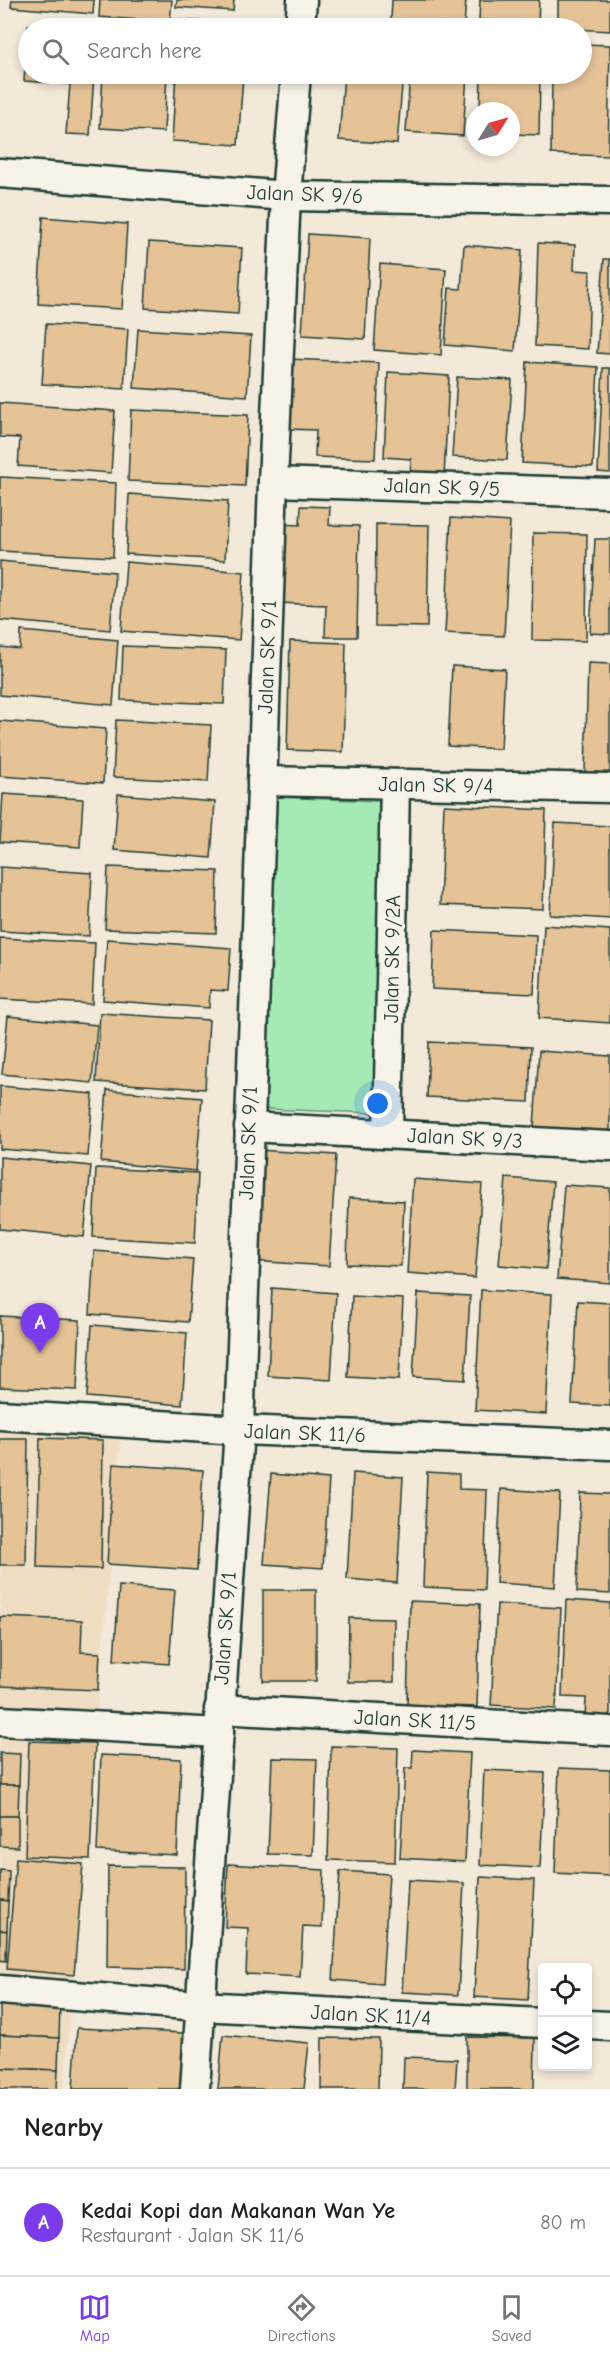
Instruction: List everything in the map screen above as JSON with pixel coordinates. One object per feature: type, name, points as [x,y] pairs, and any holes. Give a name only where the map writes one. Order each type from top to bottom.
[{"type":"street","points":[[301,18],[302,0]]},
{"type":"street","name":"Jalan SK 9/1","points":[[195,2089],[239,1430],[273,482],[286,196],[295,84]]},
{"type":"street","name":"Jalan SK 9/6","points":[[0,173],[286,196],[610,201]]},
{"type":"street","name":"Jalan SK 9/5","points":[[273,482],[610,493]]},
{"type":"street","name":"Jalan SK 9/4","points":[[262,781],[610,788]]},
{"type":"street","name":"Jalan SK 9/2A","points":[[388,1134],[396,784]]},
{"type":"street","name":"Jalan SK 9/3","points":[[249,1127],[610,1146]]},
{"type":"street","name":"Jalan SK 11/6","points":[[0,1415],[239,1430],[610,1445]]},
{"type":"street","name":"Jalan SK 11/5","points":[[0,1721],[219,1721],[610,1731]]},
{"type":"street","name":"Jalan SK 11/4","points":[[0,1990],[199,2006],[538,2023]]},
{"type":"street","points":[[592,2025],[610,2026]]},
{"type":"shaded area","points":[[0,1428],[121,1436],[64,2089],[0,2089]]},
{"type":"green space","points":[[274,797],[382,801],[373,1113],[266,1109]]},
{"type":"building","points":[[12,0],[94,0],[93,14],[11,7]]},
{"type":"building","points":[[100,0],[172,0],[170,18],[99,17]]},
{"type":"building","points":[[177,0],[234,0],[233,11],[176,7]]},
{"type":"building","points":[[392,0],[466,0],[465,18],[391,18]]},
{"type":"building","points":[[480,0],[539,0],[538,18],[479,18]]},
{"type":"building","points":[[558,0],[610,0],[610,31],[592,30],[592,18],[558,18]]},
{"type":"building","points":[[592,44],[610,45],[608,156],[551,154],[552,84],[592,84]]},
{"type":"building","points":[[70,84],[93,84],[90,135],[66,134]]},
{"type":"building","points":[[102,84],[166,84],[164,132],[100,128]]},
{"type":"building","points":[[175,84],[242,84],[238,145],[172,141]]},
{"type":"building","points":[[343,84],[402,84],[397,144],[339,140]]},
{"type":"building","points":[[409,84],[466,84],[463,136],[406,132]]},
{"type":"building","points":[[481,84],[540,84],[539,135],[520,134],[520,102],[480,102]]},
{"type":"building","points":[[43,217],[127,224],[122,309],[38,304]]},
{"type":"building","points":[[308,234],[370,238],[365,339],[302,335]]},
{"type":"building","points":[[149,242],[242,248],[238,314],[145,308]]},
{"type":"building","points":[[538,243],[575,245],[574,270],[590,271],[588,349],[535,346]]},
{"type":"building","points":[[464,245],[522,250],[515,351],[445,345],[449,288],[461,289]]},
{"type":"building","points":[[604,259],[610,259],[610,354],[597,353]]},
{"type":"building","points":[[380,264],[446,269],[441,355],[374,350]]},
{"type":"building","points":[[46,324],[128,329],[124,389],[42,384]]},
{"type":"building","points":[[138,329],[251,336],[247,396],[134,388]]},
{"type":"building","points":[[289,359],[379,363],[375,459],[315,457],[316,430],[287,429]]},
{"type":"building","points":[[527,362],[598,367],[593,467],[522,463]]},
{"type":"building","points":[[603,368],[610,368],[610,473],[598,472]]},
{"type":"building","points":[[388,372],[449,376],[444,478],[410,476],[411,459],[384,457]]},
{"type":"building","points":[[457,377],[512,380],[507,460],[452,457]]},
{"type":"building","points":[[0,403],[115,411],[111,473],[18,466],[20,438],[0,437]]},
{"type":"building","points":[[131,410],[248,415],[245,486],[128,481]]},
{"type":"building","points":[[0,477],[116,483],[113,557],[0,551]]},
{"type":"building","points":[[129,494],[228,501],[225,560],[126,554]]},
{"type":"building","points":[[301,506],[330,507],[329,525],[359,526],[357,637],[325,637],[326,605],[277,603],[279,524],[300,525]]},
{"type":"building","points":[[451,518],[510,522],[504,636],[445,633]]},
{"type":"building","points":[[376,524],[429,525],[427,627],[375,626]]},
{"type":"building","points":[[533,533],[587,534],[586,641],[532,640]]},
{"type":"building","points":[[595,539],[610,539],[610,634],[590,633]]},
{"type":"building","points":[[0,561],[115,572],[110,630],[0,620]]},
{"type":"building","points":[[126,562],[244,572],[239,640],[121,631]]},
{"type":"building","points":[[21,631],[118,640],[113,705],[0,695],[0,647],[20,649]]},
{"type":"building","points":[[290,641],[346,643],[343,752],[287,750]]},
{"type":"building","points":[[123,646],[226,650],[224,704],[121,700]]},
{"type":"building","points":[[588,663],[610,664],[610,775],[585,774]]},
{"type":"building","points":[[452,666],[505,669],[501,749],[448,746]]},
{"type":"building","points":[[116,720],[211,725],[208,782],[113,777]]},
{"type":"building","points":[[0,721],[106,729],[103,783],[0,776]]},
{"type":"building","points":[[3,794],[83,799],[80,847],[0,842]]},
{"type":"building","points":[[118,794],[215,802],[211,858],[114,850]]},
{"type":"building","points":[[444,805],[546,810],[543,909],[440,905]]},
{"type":"building","points":[[555,823],[610,826],[610,919],[550,915]]},
{"type":"building","points":[[0,867],[92,873],[89,936],[0,931]]},
{"type":"building","points":[[108,867],[218,871],[216,933],[105,929]]},
{"type":"building","points":[[544,925],[610,930],[610,1023],[539,1018]]},
{"type":"building","points":[[434,930],[536,935],[534,994],[432,989]]},
{"type":"building","points":[[0,938],[95,943],[92,1004],[0,999]]},
{"type":"building","points":[[107,939],[231,948],[228,991],[210,990],[209,1008],[103,1000]]},
{"type":"building","points":[[100,1013],[209,1020],[205,1089],[96,1082]]},
{"type":"building","points":[[8,1016],[97,1025],[92,1083],[2,1074]]},
{"type":"building","points":[[429,1042],[531,1047],[529,1102],[427,1097]]},
{"type":"building","points":[[539,1051],[610,1056],[610,1133],[534,1127]]},
{"type":"building","points":[[0,1086],[93,1094],[88,1156],[0,1149]]},
{"type":"building","points":[[107,1090],[202,1098],[196,1171],[101,1162]]},
{"type":"building","points":[[258,1150],[336,1155],[329,1266],[251,1261]]},
{"type":"building","points":[[0,1157],[91,1166],[84,1237],[0,1229]]},
{"type":"building","points":[[96,1168],[198,1173],[195,1243],[93,1237]]},
{"type":"building","points":[[506,1178],[553,1182],[546,1269],[499,1265]]},
{"type":"building","points":[[413,1179],[482,1184],[475,1278],[407,1273]]},
{"type":"building","points":[[564,1185],[610,1188],[610,1283],[557,1279]]},
{"type":"building","points":[[349,1198],[404,1201],[401,1266],[347,1264]]},
{"type":"building","points":[[94,1251],[193,1259],[188,1322],[90,1314]]},
{"type":"building","points":[[272,1288],[336,1293],[331,1380],[268,1376]]},
{"type":"building","points":[[481,1290],[552,1294],[546,1414],[475,1410]]},
{"type":"building","points":[[418,1293],[470,1296],[465,1380],[413,1377]]},
{"type":"building","points":[[352,1296],[403,1299],[399,1380],[348,1377]]},
{"type":"building","points":[[578,1301],[610,1303],[610,1406],[572,1404]]},
{"type":"building","points":[[0,1316],[80,1320],[77,1390],[0,1387]]},
{"type":"building","points":[[92,1325],[187,1333],[182,1405],[87,1397]]},
{"type":"building","points":[[40,1438],[103,1440],[101,1569],[37,1567]]},
{"type":"building","points":[[0,1439],[28,1439],[26,1565],[0,1565]]},
{"type":"building","points":[[113,1464],[203,1470],[197,1570],[107,1564]]},
{"type":"building","points":[[427,1472],[459,1474],[459,1489],[487,1490],[484,1590],[423,1587]]},
{"type":"building","points":[[353,1473],[403,1477],[397,1583],[347,1579]]},
{"type":"building","points":[[271,1474],[329,1479],[323,1568],[264,1564]]},
{"type":"building","points":[[501,1489],[560,1493],[555,1587],[496,1583]]},
{"type":"building","points":[[580,1493],[610,1494],[610,1594],[577,1592]]},
{"type":"building","points":[[119,1586],[175,1590],[169,1664],[114,1660]]},
{"type":"building","points":[[263,1590],[316,1590],[316,1681],[263,1681]]},
{"type":"building","points":[[566,1600],[610,1603],[610,1719],[585,1718],[586,1698],[562,1697]]},
{"type":"building","points":[[410,1601],[480,1604],[477,1707],[407,1705]]},
{"type":"building","points":[[497,1604],[561,1608],[556,1709],[491,1705]]},
{"type":"building","points":[[0,1617],[82,1620],[81,1652],[100,1653],[98,1690],[0,1686]]},
{"type":"building","points":[[349,1618],[394,1619],[394,1682],[348,1682]]},
{"type":"building","points":[[29,1741],[95,1743],[90,1859],[25,1856]]},
{"type":"building","points":[[331,1746],[398,1748],[395,1862],[328,1860]]},
{"type":"building","points":[[413,1750],[470,1753],[465,1862],[400,1858],[405,1768],[412,1768]]},
{"type":"building","points":[[0,1753],[20,1754],[19,1785],[0,1785]]},
{"type":"building","points":[[101,1755],[181,1759],[177,1855],[97,1851]]},
{"type":"building","points":[[272,1758],[317,1759],[313,1855],[268,1854]]},
{"type":"building","points":[[559,1768],[610,1770],[610,1876],[555,1873]]},
{"type":"building","points":[[484,1770],[545,1773],[540,1868],[480,1865]]},
{"type":"building","points":[[0,1785],[19,1785],[18,1816],[0,1816]]},
{"type":"building","points":[[0,1816],[18,1816],[18,1847],[0,1846]]},
{"type":"building","points":[[16,1858],[83,1864],[74,1975],[7,1969]]},
{"type":"building","points":[[228,1864],[324,1870],[322,1927],[303,1926],[300,1977],[246,1974],[248,1928],[225,1927]]},
{"type":"building","points":[[108,1866],[185,1867],[184,1969],[107,1967]]},
{"type":"building","points":[[0,1870],[9,1871],[8,1901],[0,1900]]},
{"type":"building","points":[[340,1871],[389,1874],[382,1984],[333,1980]]},
{"type":"building","points":[[480,1877],[534,1880],[528,2000],[474,1997]]},
{"type":"building","points":[[408,1880],[464,1883],[458,1995],[402,1992]]},
{"type":"building","points":[[0,1900],[8,1901],[7,1931],[0,1930]]},
{"type":"building","points":[[0,1930],[7,1931],[6,1961],[0,1960]]},
{"type":"building","points":[[0,2003],[60,2005],[59,2038],[0,2035]]},
{"type":"building","points":[[77,2028],[183,2033],[180,2089],[73,2089]]},
{"type":"building","points":[[0,2035],[59,2038],[58,2070],[0,2068]]},
{"type":"building","points":[[223,2035],[309,2043],[304,2089],[218,2089]]},
{"type":"building","points":[[467,2037],[535,2038],[534,2089],[467,2089]]},
{"type":"building","points":[[322,2038],[379,2039],[378,2089],[321,2089]]},
{"type":"building","points":[[404,2057],[457,2059],[455,2089],[403,2089]]},
{"type":"building","points":[[0,2068],[58,2070],[57,2089],[0,2089]]},
{"type":"place","name":"Kedai Kopi dan Makanan Wan Ye","points":[[40,1353]]}]
